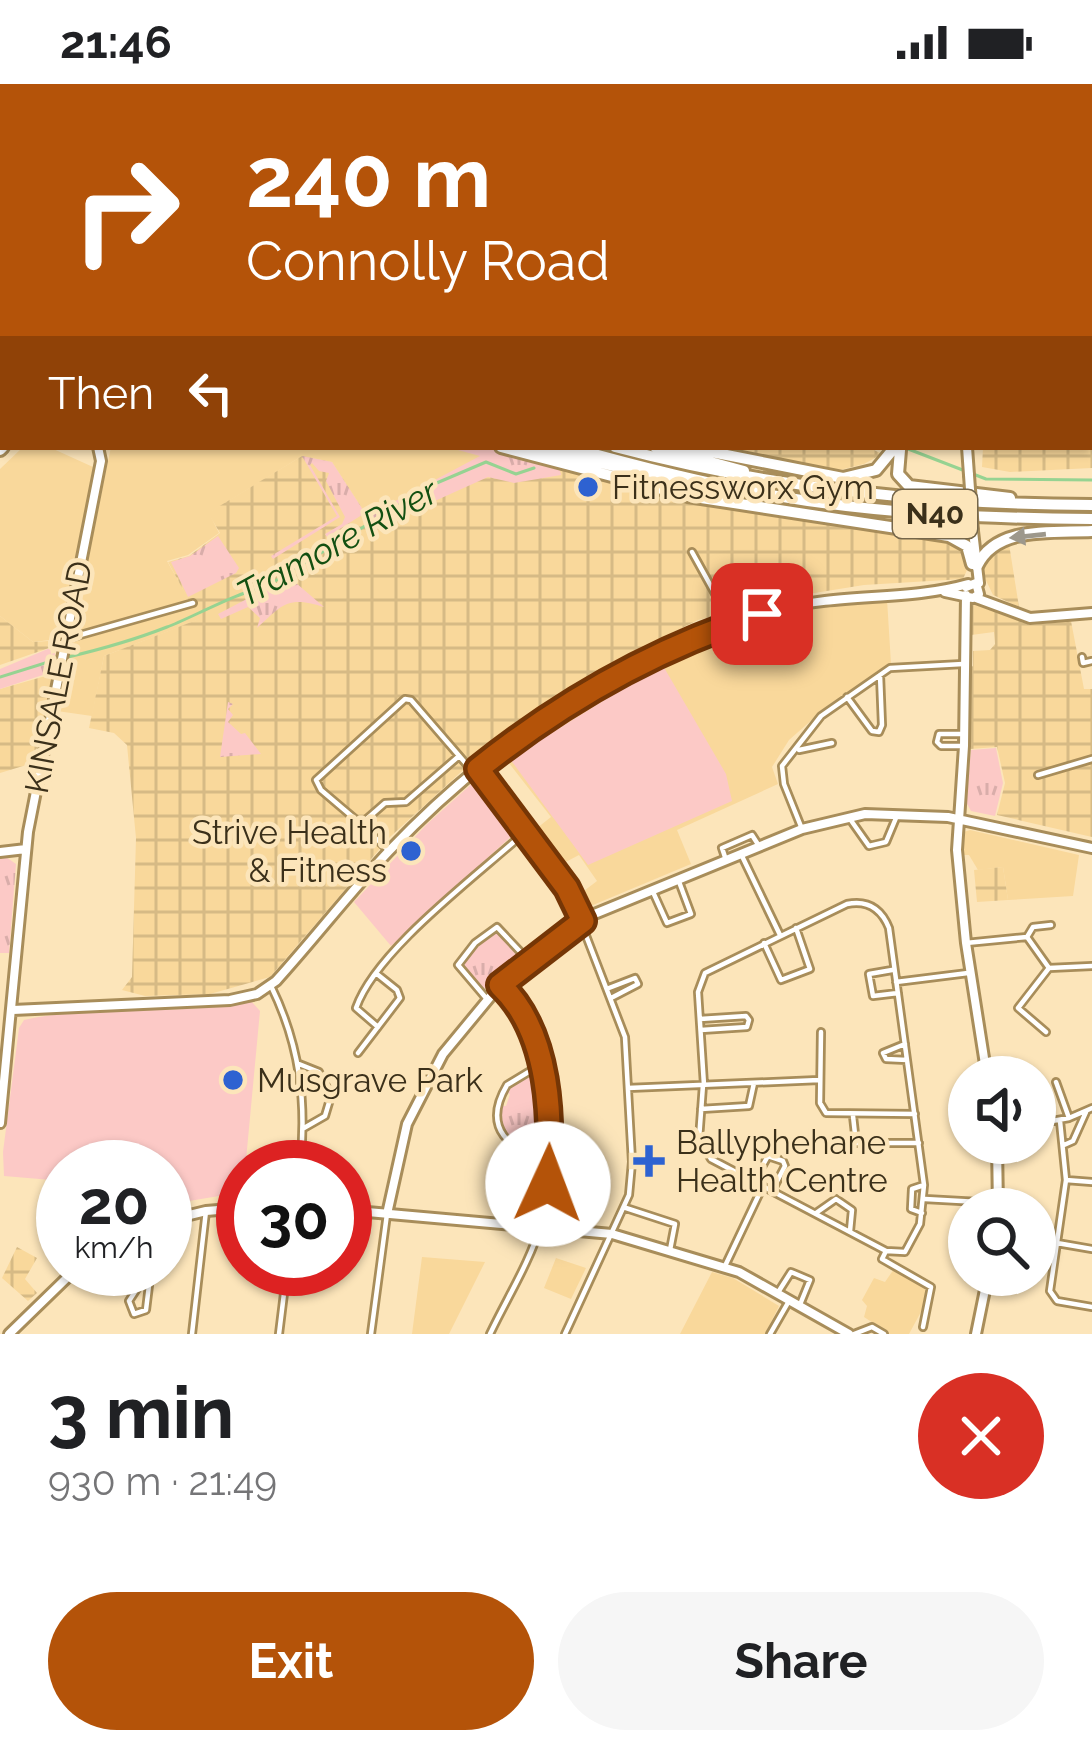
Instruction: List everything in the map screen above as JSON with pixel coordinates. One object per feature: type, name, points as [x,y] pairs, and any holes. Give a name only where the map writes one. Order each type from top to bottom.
[{"type":"highway","points":[[512,450],[688,496],[950,536],[967,546],[975,565],[1002,539],[1092,531]]},
{"type":"highway","points":[[547,450],[665,479],[779,497]]},
{"type":"highway","name":"N40","points":[[582,450],[779,497],[929,513],[1092,518]]},
{"type":"highway","name":"N40","points":[[627,450],[734,476],[860,495],[979,504],[1089,505]]},
{"type":"highway","points":[[647,450],[787,484]]},
{"type":"highway","points":[[666,450],[860,495]]},
{"type":"highway","points":[[701,450],[843,478],[876,470],[895,450]]},
{"type":"highway","points":[[898,450],[898,474],[917,488],[1089,505]]},
{"type":"street","name":"KINSALE ROAD","points":[[0,1124],[26,849],[98,450]]},
{"type":"street","points":[[967,450],[975,565],[964,610],[964,746],[958,818],[966,943],[984,1056]]},
{"type":"street","points":[[692,552],[718,598],[726,626]]},
{"type":"street","points":[[13,1010],[221,1001],[257,994],[271,986],[389,851],[476,771],[610,678],[726,626],[823,601],[929,591],[972,591],[1034,619],[1092,613]]},
{"type":"street","points":[[64,643],[194,603]]},
{"type":"street","points":[[1082,657],[1083,663],[1092,661]]},
{"type":"street","points":[[802,829],[782,766],[806,731],[847,697],[902,665],[964,664]]},
{"type":"street","points":[[847,697],[872,731],[879,732],[880,675]]},
{"type":"street","points":[[389,851],[321,790],[316,780],[405,699],[476,771],[567,888],[613,997],[625,1037],[632,1171],[625,1208],[566,1334]]},
{"type":"street","points":[[806,731],[815,746]]},
{"type":"street","points":[[964,734],[939,734],[937,742],[964,746]]},
{"type":"street","points":[[799,750],[832,743]]},
{"type":"street","points":[[361,824],[385,803],[406,802],[459,756]]},
{"type":"street","points":[[1038,775],[1092,759]]},
{"type":"street","points":[[851,816],[867,845],[882,846],[896,812]]},
{"type":"street","points":[[371,1334],[387,1214],[407,1124],[436,1063],[486,998],[583,921],[802,829],[851,816],[896,812],[958,818],[1092,848]]},
{"type":"street","points":[[378,1027],[356,1008],[377,974],[399,946],[525,832]]},
{"type":"street","points":[[726,860],[723,847],[752,835],[759,846]]},
{"type":"street","points":[[0,852],[26,849]]},
{"type":"street","points":[[742,854],[780,935]]},
{"type":"street","points":[[652,890],[668,923],[692,914],[678,880]]},
{"type":"street","points":[[897,1267],[905,1252],[922,1213],[924,1185],[889,928],[876,909],[855,903],[705,973],[698,987],[703,1084],[699,1138],[705,1153],[772,1191],[886,1251],[905,1252]]},
{"type":"street","points":[[966,943],[1027,937],[1034,927],[1051,925]]},
{"type":"street","points":[[486,998],[458,965],[475,943],[497,927],[529,961]]},
{"type":"street","points":[[764,943],[779,978],[797,975],[812,967],[796,928]]},
{"type":"street","points":[[1027,937],[1049,968]]},
{"type":"street","points":[[1046,1032],[1018,1007],[1049,968],[1092,966]]},
{"type":"street","points":[[895,970],[871,973],[868,978],[872,996],[898,994]]},
{"type":"street","points":[[896,982],[970,973]]},
{"type":"street","points":[[358,1053],[400,995],[377,974]]},
{"type":"street","points":[[609,988],[635,978],[638,984],[613,997]]},
{"type":"street","points":[[490,1334],[540,1227],[549,1161],[549,1112],[540,1065],[525,1019],[500,985]]},
{"type":"street","points":[[271,986],[299,1064],[303,1140]]},
{"type":"street","points":[[700,1019],[746,1016],[749,1020],[747,1027],[701,1030]]},
{"type":"street","points":[[727,1017],[728,1028]]},
{"type":"street","points":[[821,1032],[823,1110],[829,1115],[915,1114]]},
{"type":"street","points":[[905,1044],[883,1053],[886,1059],[907,1060]]},
{"type":"street","points":[[299,1064],[319,1072],[331,1096],[325,1116],[304,1128]]},
{"type":"street","points":[[540,1065],[507,1085],[498,1122],[513,1148],[549,1161]]},
{"type":"street","points":[[628,1088],[819,1080]]},
{"type":"street","points":[[1057,1082],[1069,1118]]},
{"type":"street","points":[[701,1109],[749,1106],[754,1083]]},
{"type":"street","points":[[1056,1121],[1089,1110]]},
{"type":"street","points":[[1064,1145],[1073,1141],[1089,1110]]},
{"type":"street","points":[[853,1115],[856,1143],[919,1144]]},
{"type":"street","points":[[1060,1120],[1066,1180],[1050,1288],[1052,1298],[1092,1307]]},
{"type":"street","points":[[754,1181],[768,1156],[783,1161],[772,1191]]},
{"type":"street","points":[[1066,1180],[1092,1181]]},
{"type":"street","points":[[922,1213],[911,1209],[912,1189],[924,1185]]},
{"type":"street","points":[[724,1266],[763,1186]]},
{"type":"street","points":[[925,1199],[948,1201]]},
{"type":"street","points":[[816,1213],[838,1200],[851,1208],[850,1231]]},
{"type":"street","points":[[625,1208],[675,1224],[670,1250]]},
{"type":"street","points":[[192,1214],[216,1210]]},
{"type":"street","points":[[192,1334],[206,1211]]},
{"type":"street","points":[[372,1213],[612,1234],[724,1266],[789,1300],[825,1326],[848,1334],[872,1327],[884,1334]]},
{"type":"street","points":[[1058,1244],[1092,1249]]},
{"type":"street","points":[[886,1251],[881,1259],[931,1287],[923,1327]]},
{"type":"street","points":[[777,1294],[791,1272],[810,1280],[799,1307]]},
{"type":"street","points":[[146,1281],[146,1310],[137,1315],[130,1311],[129,1301],[146,1281]]},
{"type":"street","points":[[10,1334],[49,1296]]},
{"type":"street","points":[[279,1334],[284,1296]]},
{"type":"street","points":[[976,1334],[984,1296]]},
{"type":"street","points":[[770,1334],[789,1300]]},
{"type":"shaded area","points":[[20,450],[56,450],[93,467],[63,633],[50,640],[33,642],[0,616],[0,469]]},
{"type":"shaded area","points":[[110,450],[490,450],[515,456],[375,528],[332,462],[302,456],[209,513],[219,533],[188,555],[167,561],[200,619],[104,656],[92,716],[57,711]]},
{"type":"shaded area","points":[[737,450],[874,450],[882,454],[840,470]]},
{"type":"shaded area","points":[[983,450],[1092,450],[1092,468],[1010,472],[982,467]]},
{"type":"shaded area","points":[[302,456],[332,462],[375,528],[515,456],[684,503],[954,542],[967,556],[967,570],[963,579],[864,585],[698,620],[611,663],[461,772],[390,837],[270,977],[210,994],[145,996],[122,990],[132,977],[136,838],[127,745],[114,733],[89,728],[104,656],[199,619],[168,562],[189,556],[220,533],[208,513]]},
{"type":"shaded area","points":[[1009,544],[1019,607],[993,595],[982,572],[992,554]]},
{"type":"shaded area","points":[[887,599],[891,664],[830,704],[789,740],[772,767],[778,784],[677,830],[691,864],[593,905],[583,902],[580,894],[597,881],[579,855],[558,866],[532,832],[551,817],[505,758],[679,651],[821,604]]},
{"type":"shaded area","points":[[974,604],[1030,625],[1071,621],[1084,689],[1092,689],[1092,837],[997,815],[1005,783],[997,747],[970,749],[968,669],[973,666],[973,651],[990,650],[995,644],[994,632],[971,635],[968,612]]},
{"type":"shaded area","points":[[0,616],[33,642],[48,641],[49,648],[0,665]]},
{"type":"shaded area","points":[[56,673],[33,763],[0,773],[0,689]]},
{"type":"shaded area","points":[[964,832],[1079,855],[1073,896],[1008,900],[1003,867],[978,870],[969,855],[963,855]]},
{"type":"shaded area","points":[[1003,867],[1008,900],[977,902],[974,870]]},
{"type":"shaded area","points":[[17,1247],[36,1257],[25,1279],[36,1292],[28,1301],[2,1278]]},
{"type":"shaded area","points":[[422,1257],[485,1262],[449,1334],[412,1334]]},
{"type":"shaded area","points":[[556,1258],[586,1268],[571,1299],[544,1288]]},
{"type":"shaded area","points":[[894,1269],[923,1284],[929,1297],[909,1334],[890,1334],[864,1317],[867,1306],[862,1300],[874,1278],[885,1282]]},
{"type":"shaded area","points":[[712,1272],[733,1278],[779,1306],[765,1334],[680,1334]]},
{"type":"green space","points":[[458,450],[498,450],[559,467],[561,475],[514,483],[488,477],[375,528],[367,516],[480,456]]},
{"type":"green space","points":[[302,456],[332,462],[365,513],[327,537],[345,517],[326,481],[329,473],[312,463],[340,517],[273,559],[271,556],[337,516]]},
{"type":"green space","points":[[218,536],[239,568],[188,597],[171,562],[190,556]]},
{"type":"green space","points":[[289,577],[324,607],[286,604],[257,628],[260,618],[248,607],[221,619],[218,614]]},
{"type":"green space","points":[[50,648],[55,653],[52,672],[0,689],[0,669]]},
{"type":"green space","points":[[662,664],[726,774],[732,801],[588,865],[510,759]]},
{"type":"green space","points":[[228,702],[233,704],[228,709],[233,715],[228,722],[245,733],[261,754],[220,757]]},
{"type":"green space","points":[[996,748],[1003,783],[995,816],[971,811],[966,802],[971,750]]},
{"type":"green space","points":[[476,780],[516,827],[515,833],[391,946],[354,902]]},
{"type":"green space","points":[[6,857],[16,864],[9,953],[0,953],[0,859]]},
{"type":"green space","points":[[495,931],[518,956],[483,990],[461,962]]},
{"type":"green space","points":[[251,1001],[260,1011],[248,1140],[216,1140],[216,1196],[192,1200],[192,1140],[36,1140],[36,1179],[4,1176],[3,1152],[19,1028],[24,1020],[81,1012]]},
{"type":"green space","points":[[531,1072],[541,1078],[546,1149],[540,1155],[518,1143],[516,1148],[503,1131],[501,1106],[506,1106],[510,1094],[505,1092]]},
{"type":"waterway","name":"Tramore River","points":[[911,450],[986,479],[1092,480]]},
{"type":"waterway","name":"Tramore River","points":[[68,657],[142,636],[262,589],[432,485],[486,462],[516,474],[534,468]]},
{"type":"waterway","name":"Tramore River","points":[[0,677],[58,659]]},
{"type":"place","name":"Fitnessworx Gym","points":[[588,487]]},
{"type":"place","name":"Strive Health & Fitness","points":[[411,851]]},
{"type":"place","name":"Musgrave Park","points":[[233,1080]]},
{"type":"place","name":"Ballyphehane Health Centre","points":[[649,1161]]},
{"type":"route","points":[[548,1184],[550,1126],[543,1074],[525,1019],[500,985],[583,921],[567,888],[478,769],[562,708],[641,661],[762,614]]}]
